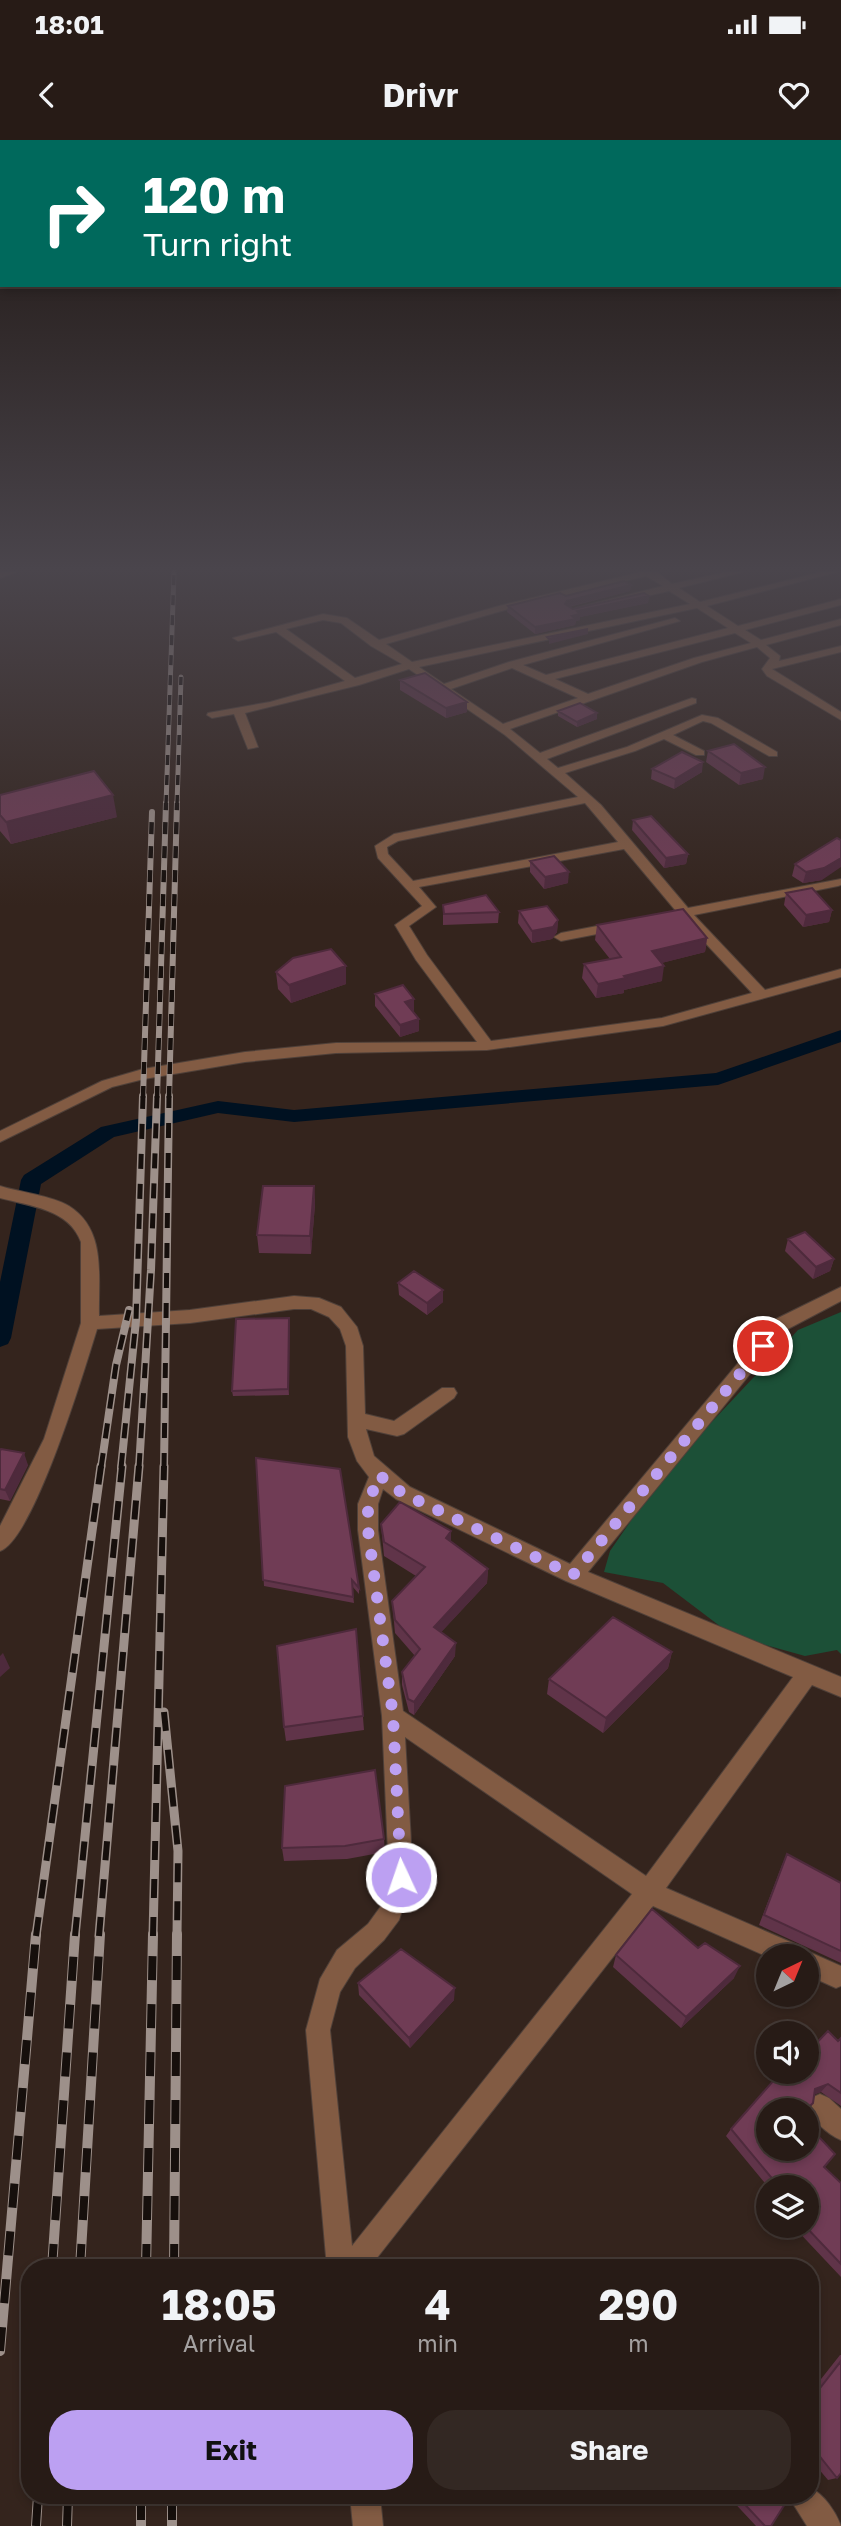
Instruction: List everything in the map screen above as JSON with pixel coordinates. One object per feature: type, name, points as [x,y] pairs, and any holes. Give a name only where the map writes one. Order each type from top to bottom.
[{"type":"street","points":[[212,715],[239,712],[354,683]]},
{"type":"street","points":[[436,683],[501,728],[587,799],[762,995]]},
{"type":"street","points":[[443,688],[457,683]]},
{"type":"street","points":[[559,683],[590,699]]},
{"type":"street","points":[[501,728],[632,683]]},
{"type":"street","points":[[786,683],[841,717]]},
{"type":"street","points":[[538,758],[692,701]]},
{"type":"street","points":[[239,712],[252,747]]},
{"type":"street","points":[[557,772],[613,756],[708,719],[773,754]]},
{"type":"street","points":[[664,734],[700,753]]},
{"type":"street","points":[[487,1046],[474,1022],[414,950],[402,925],[430,907],[382,855],[385,843],[394,838],[587,799]]},
{"type":"street","points":[[412,885],[628,844]]},
{"type":"street","points":[[661,917],[838,882]]},
{"type":"street","points":[[561,937],[636,922]]},
{"type":"street","points":[[0,1137],[107,1084],[143,1074],[245,1057],[336,1048],[487,1046],[663,1022],[841,973]]},
{"type":"street","points":[[0,1192],[62,1209],[84,1227],[89,1242],[90,1323],[53,1439],[20,1510],[0,1544]]},
{"type":"street","points":[[573,1575],[780,1325],[841,1293]]},
{"type":"street","points":[[90,1323],[220,1314],[311,1302],[331,1308],[344,1317],[355,1339],[357,1419],[363,1455],[379,1475],[402,1493],[573,1575],[841,1687]]},
{"type":"street","points":[[357,1419],[397,1429],[448,1393]]},
{"type":"street","points":[[340,2259],[318,2030],[329,1988],[346,1959],[376,1932],[391,1912],[401,1877],[393,1716],[368,1530],[368,1504],[379,1475]]},
{"type":"street","points":[[359,2259],[649,1892],[807,1675]]},
{"type":"street","points":[[393,1716],[649,1892],[766,1944]]},
{"type":"street","points":[[819,1968],[836,1976]]},
{"type":"street","points":[[820,2108],[841,2127]]},
{"type":"street","points":[[366,2504],[368,2526]]},
{"type":"street","points":[[809,2504],[826,2526]]},
{"type":"green space","points":[[841,1312],[841,1654],[837,1650],[805,1656],[733,1636],[663,1583],[604,1572],[610,1551],[664,1473],[798,1330]]},
{"type":"building","points":[[405,683],[440,683],[467,702],[446,708]]},
{"type":"building","points":[[580,703],[597,713],[577,722],[558,711]]},
{"type":"building","points":[[734,744],[765,767],[741,773],[708,751]]},
{"type":"building","points":[[682,752],[703,762],[675,779],[652,769]]},
{"type":"building","points":[[94,771],[113,795],[6,822],[0,815],[0,795]]},
{"type":"building","points":[[651,816],[688,854],[666,858],[633,820]]},
{"type":"building","points":[[837,838],[841,840],[841,858],[824,868],[806,872],[795,864]]},
{"type":"building","points":[[554,856],[569,872],[545,877],[530,861]]},
{"type":"building","points":[[812,888],[832,910],[806,915],[786,893]]},
{"type":"building","points":[[486,895],[499,912],[444,914],[443,905]]},
{"type":"building","points":[[547,906],[558,920],[553,927],[532,931],[519,911]]},
{"type":"building","points":[[683,909],[707,938],[652,951],[664,966],[598,984],[584,964],[621,957],[597,925]]},
{"type":"building","points":[[331,949],[346,966],[289,985],[276,972],[293,958]]},
{"type":"building","points":[[403,985],[414,999],[405,1002],[419,1019],[400,1025],[375,994]]},
{"type":"building","points":[[263,1186],[314,1186],[310,1236],[257,1235]]},
{"type":"building","points":[[805,1232],[834,1259],[816,1267],[788,1239]]},
{"type":"building","points":[[414,1271],[443,1290],[427,1303],[398,1283]]},
{"type":"building","points":[[289,1318],[288,1389],[232,1391],[236,1319]]},
{"type":"building","points":[[1,1449],[24,1453],[5,1490],[0,1489]]},
{"type":"building","points":[[256,1458],[340,1469],[359,1588],[352,1580],[353,1597],[263,1580]]},
{"type":"building","points":[[400,1502],[451,1531],[446,1538],[488,1569],[434,1627],[456,1643],[414,1702],[408,1699],[402,1672],[420,1649],[395,1620],[392,1601],[425,1567],[384,1542],[381,1524]]},
{"type":"building","points":[[613,1617],[672,1652],[606,1718],[549,1679]]},
{"type":"building","points":[[356,1629],[363,1716],[284,1727],[277,1646]]},
{"type":"building","points":[[375,1770],[384,1839],[345,1846],[282,1848],[285,1786]]},
{"type":"building","points":[[787,1854],[841,1883],[841,1951],[764,1915]]},
{"type":"building","points":[[652,1909],[698,1948],[705,1943],[740,1966],[686,2017],[616,1955]]},
{"type":"building","points":[[401,1949],[455,1988],[409,2038],[358,1983]]},
{"type":"building","points":[[828,2031],[838,2041],[841,2038],[841,2093],[828,2084],[815,2089],[814,2098],[758,2098],[770,2084],[819,2084],[819,2040]]},
{"type":"building","points":[[756,2100],[756,2159],[731,2129]]},
{"type":"building","points":[[819,2137],[835,2154],[824,2167],[841,2183],[841,2264],[816,2238],[819,2238],[819,2175],[769,2175],[758,2161],[819,2161]]},
{"type":"building","points":[[841,2361],[841,2473],[837,2478],[819,2456],[819,2389]]},
{"type":"building","points":[[744,2504],[785,2504],[771,2526],[765,2526]]},
{"type":"waterway","points":[[0,1338],[31,1180],[108,1132],[218,1107],[294,1116],[718,1079],[841,1036]]},
{"type":"railway","points":[[166,805],[170,683]]},
{"type":"railway","points":[[177,805],[181,683]]},
{"type":"railway","points":[[157,1098],[166,803]]},
{"type":"railway","points":[[169,1098],[177,803]]},
{"type":"railway","points":[[143,1098],[152,812]]},
{"type":"railway","points":[[121,1468],[136,1320],[143,1096]]},
{"type":"railway","points":[[139,1468],[151,1270],[157,1096]]},
{"type":"railway","points":[[164,1468],[169,1096]]},
{"type":"railway","points":[[101,1468],[116,1365],[129,1310]]},
{"type":"railway","points":[[36,1936],[101,1466]]},
{"type":"railway","points":[[75,1936],[122,1466]]},
{"type":"railway","points":[[99,1936],[139,1466]]},
{"type":"railway","points":[[153,1936],[164,1466]]},
{"type":"railway","points":[[164,1712],[178,1851],[177,1936]]},
{"type":"railway","points":[[0,2351],[36,1934]]},
{"type":"railway","points":[[53,2259],[75,1934]]},
{"type":"railway","points":[[81,2259],[100,1934]]},
{"type":"railway","points":[[146,2259],[153,1934]]},
{"type":"railway","points":[[174,2259],[177,1934]]},
{"type":"railway","points":[[36,2526],[37,2504]]},
{"type":"railway","points":[[67,2526],[68,2504]]},
{"type":"railway","points":[[141,2504],[141,2526]]},
{"type":"railway","points":[[172,2504],[172,2526]]},
{"type":"route","points":[[401,1877],[393,1716],[368,1530],[368,1504],[379,1475],[402,1493],[573,1575],[763,1346]]}]
